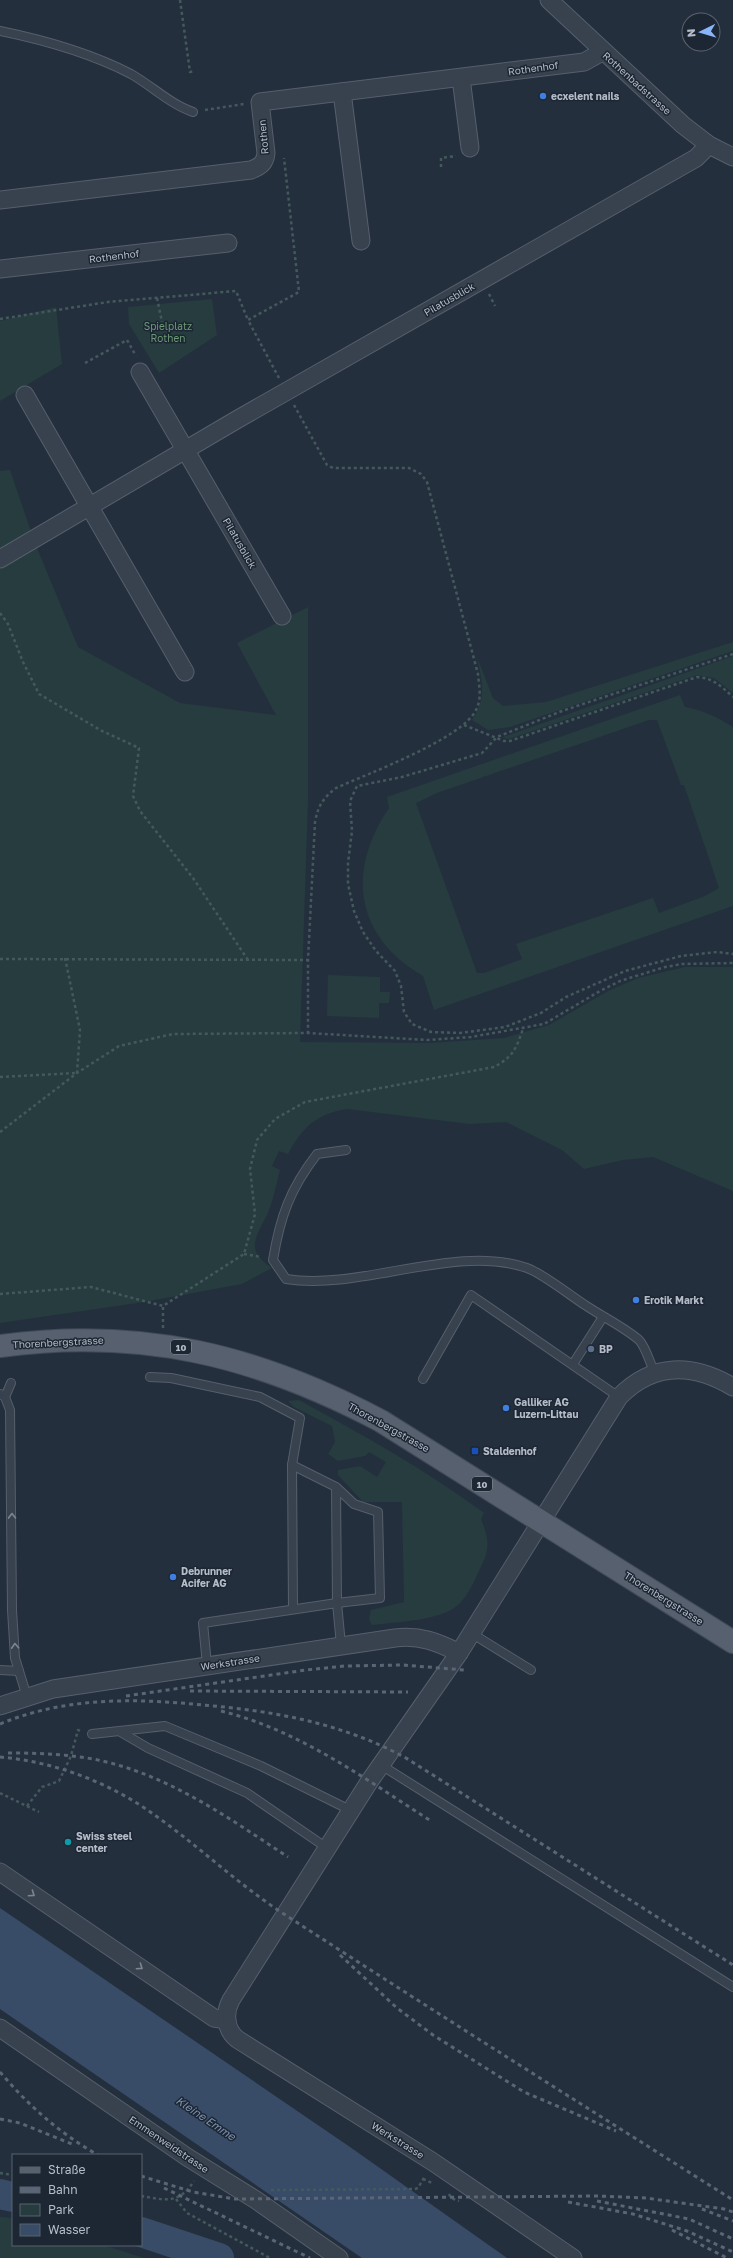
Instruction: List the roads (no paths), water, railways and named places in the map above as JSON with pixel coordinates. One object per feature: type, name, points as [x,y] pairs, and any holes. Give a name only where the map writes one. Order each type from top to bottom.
[{"type":"main road","name":"Thorenbergstrasse","points":[[0,1346],[75,1339],[136,1341],[194,1350],[260,1367],[352,1406],[381,1421],[733,1642]]},
{"type":"street","name":"Rothenbadstrasse","points":[[549,0],[602,52],[683,125],[709,144],[733,156]]},
{"type":"street","name":"Rothenhof","points":[[260,102],[584,62],[602,52]]},
{"type":"street","points":[[461,78],[470,148]]},
{"type":"street","points":[[342,92],[361,241]]},
{"type":"street","name":"Rothen","points":[[0,200],[251,170],[260,166],[265,160],[266,152],[260,102]]},
{"type":"street","name":"Pilatusblick","points":[[0,559],[286,392],[696,158],[709,144]]},
{"type":"street","name":"Rothenhof","points":[[0,269],[228,243]]},
{"type":"street","name":"Pilatusblick","points":[[140,372],[282,616]]},
{"type":"street","points":[[25,395],[185,672]]},
{"type":"street","points":[[0,1872],[214,2018],[227,2020],[226,2013],[231,2000],[381,1765],[459,1653],[540,1521],[620,1397],[628,1388],[655,1373],[667,1370],[694,1371],[708,1375],[733,1388]]},
{"type":"street","name":"Werkstrasse","points":[[0,1706],[53,1689],[341,1645],[413,1637],[432,1640],[459,1653]]},
{"type":"street","name":"Werkstrasse","points":[[227,2020],[231,2034],[237,2039],[433,2162],[573,2258]]},
{"type":"street","name":"Emmenweidstrasse","points":[[0,2028],[203,2167],[256,2200],[339,2258]]},
{"type":"lane","points":[[0,31],[73,50],[131,74],[182,108],[193,112]]},
{"type":"lane","points":[[346,1150],[317,1154],[304,1171],[284,1208],[273,1260],[286,1279],[305,1282],[362,1277],[452,1263],[501,1261],[528,1268],[640,1341],[655,1373]]},
{"type":"lane","points":[[423,1379],[471,1295],[620,1397]]},
{"type":"lane","points":[[573,1364],[603,1317]]},
{"type":"lane","points":[[150,1377],[171,1378],[260,1397],[300,1418],[292,1465],[293,1610]]},
{"type":"lane","points":[[11,1383],[2,1395],[12,1410],[12,1610],[15,1658],[27,1697]]},
{"type":"lane","points":[[207,1665],[203,1623],[380,1598],[378,1512],[354,1504],[336,1486],[292,1465]]},
{"type":"lane","points":[[336,1486],[338,1603],[341,1645]]},
{"type":"lane","points":[[471,1633],[531,1670]]},
{"type":"lane","points":[[0,1670],[19,1671]]},
{"type":"lane","points":[[92,1734],[165,1726],[261,1766],[352,1811]]},
{"type":"lane","points":[[120,1731],[148,1748],[247,1793],[327,1848]]},
{"type":"lane","points":[[381,1765],[733,1987]]},
{"type":"water","name":"Kleine Emme","points":[[0,1908],[350,2147],[507,2258],[362,2258],[0,2009]]},
{"type":"waterway","points":[[0,2194],[12,2197]]},
{"type":"waterway","points":[[142,2232],[219,2258]]},
{"type":"railway","points":[[126,1696],[306,1670],[345,1666],[403,1665],[464,1670]]},
{"type":"railway","points":[[190,1691],[408,1692]]},
{"type":"railway","points":[[0,1724],[25,1715],[75,1704],[151,1701],[256,1711],[282,1715],[332,1727],[382,1746],[406,1758],[733,1965]]},
{"type":"railway","points":[[221,1711],[250,1719],[304,1743],[330,1757],[431,1821]]},
{"type":"railway","points":[[8,1753],[51,1754],[82,1757],[120,1766],[146,1775],[195,1798],[288,1857]]},
{"type":"railway","points":[[0,1757],[62,1769],[102,1784],[139,1804],[173,1828],[253,1892],[287,1916],[733,2200]]},
{"type":"railway","points":[[340,1955],[397,2008],[433,2035],[524,2092],[616,2131]]},
{"type":"railway","points":[[0,2072],[45,2118],[57,2128],[96,2154]]},
{"type":"railway","points":[[0,2119],[20,2123],[72,2144]]},
{"type":"railway","points":[[142,2176],[193,2192],[235,2199],[599,2196],[646,2198],[724,2209],[733,2212]]},
{"type":"railway","points":[[164,2188],[310,2258]]},
{"type":"railway","points":[[597,2201],[689,2219],[733,2239]]},
{"type":"railway","points":[[568,2202],[633,2214],[687,2231],[733,2252]]},
{"type":"railway","points":[[702,2209],[733,2221]]},
{"type":"railway","points":[[672,2230],[727,2258]]},
{"type":"place","name":"ecxelent nails","points":[[543,96]]},
{"type":"place","name":"Erotik Markt","points":[[636,1300]]},
{"type":"place","name":"BP","points":[[591,1349]]},
{"type":"place","name":"Galliker AG Luzern-Littau","points":[[506,1408]]},
{"type":"place","name":"Staldenhof","points":[[475,1451]]},
{"type":"place","name":"Debrunner Acifer AG","points":[[173,1577]]},
{"type":"place","name":"Swiss steel center","points":[[68,1842]]},
{"type":"park label","name":"Spielplatz Rothen","points":[[168,332]]}]
